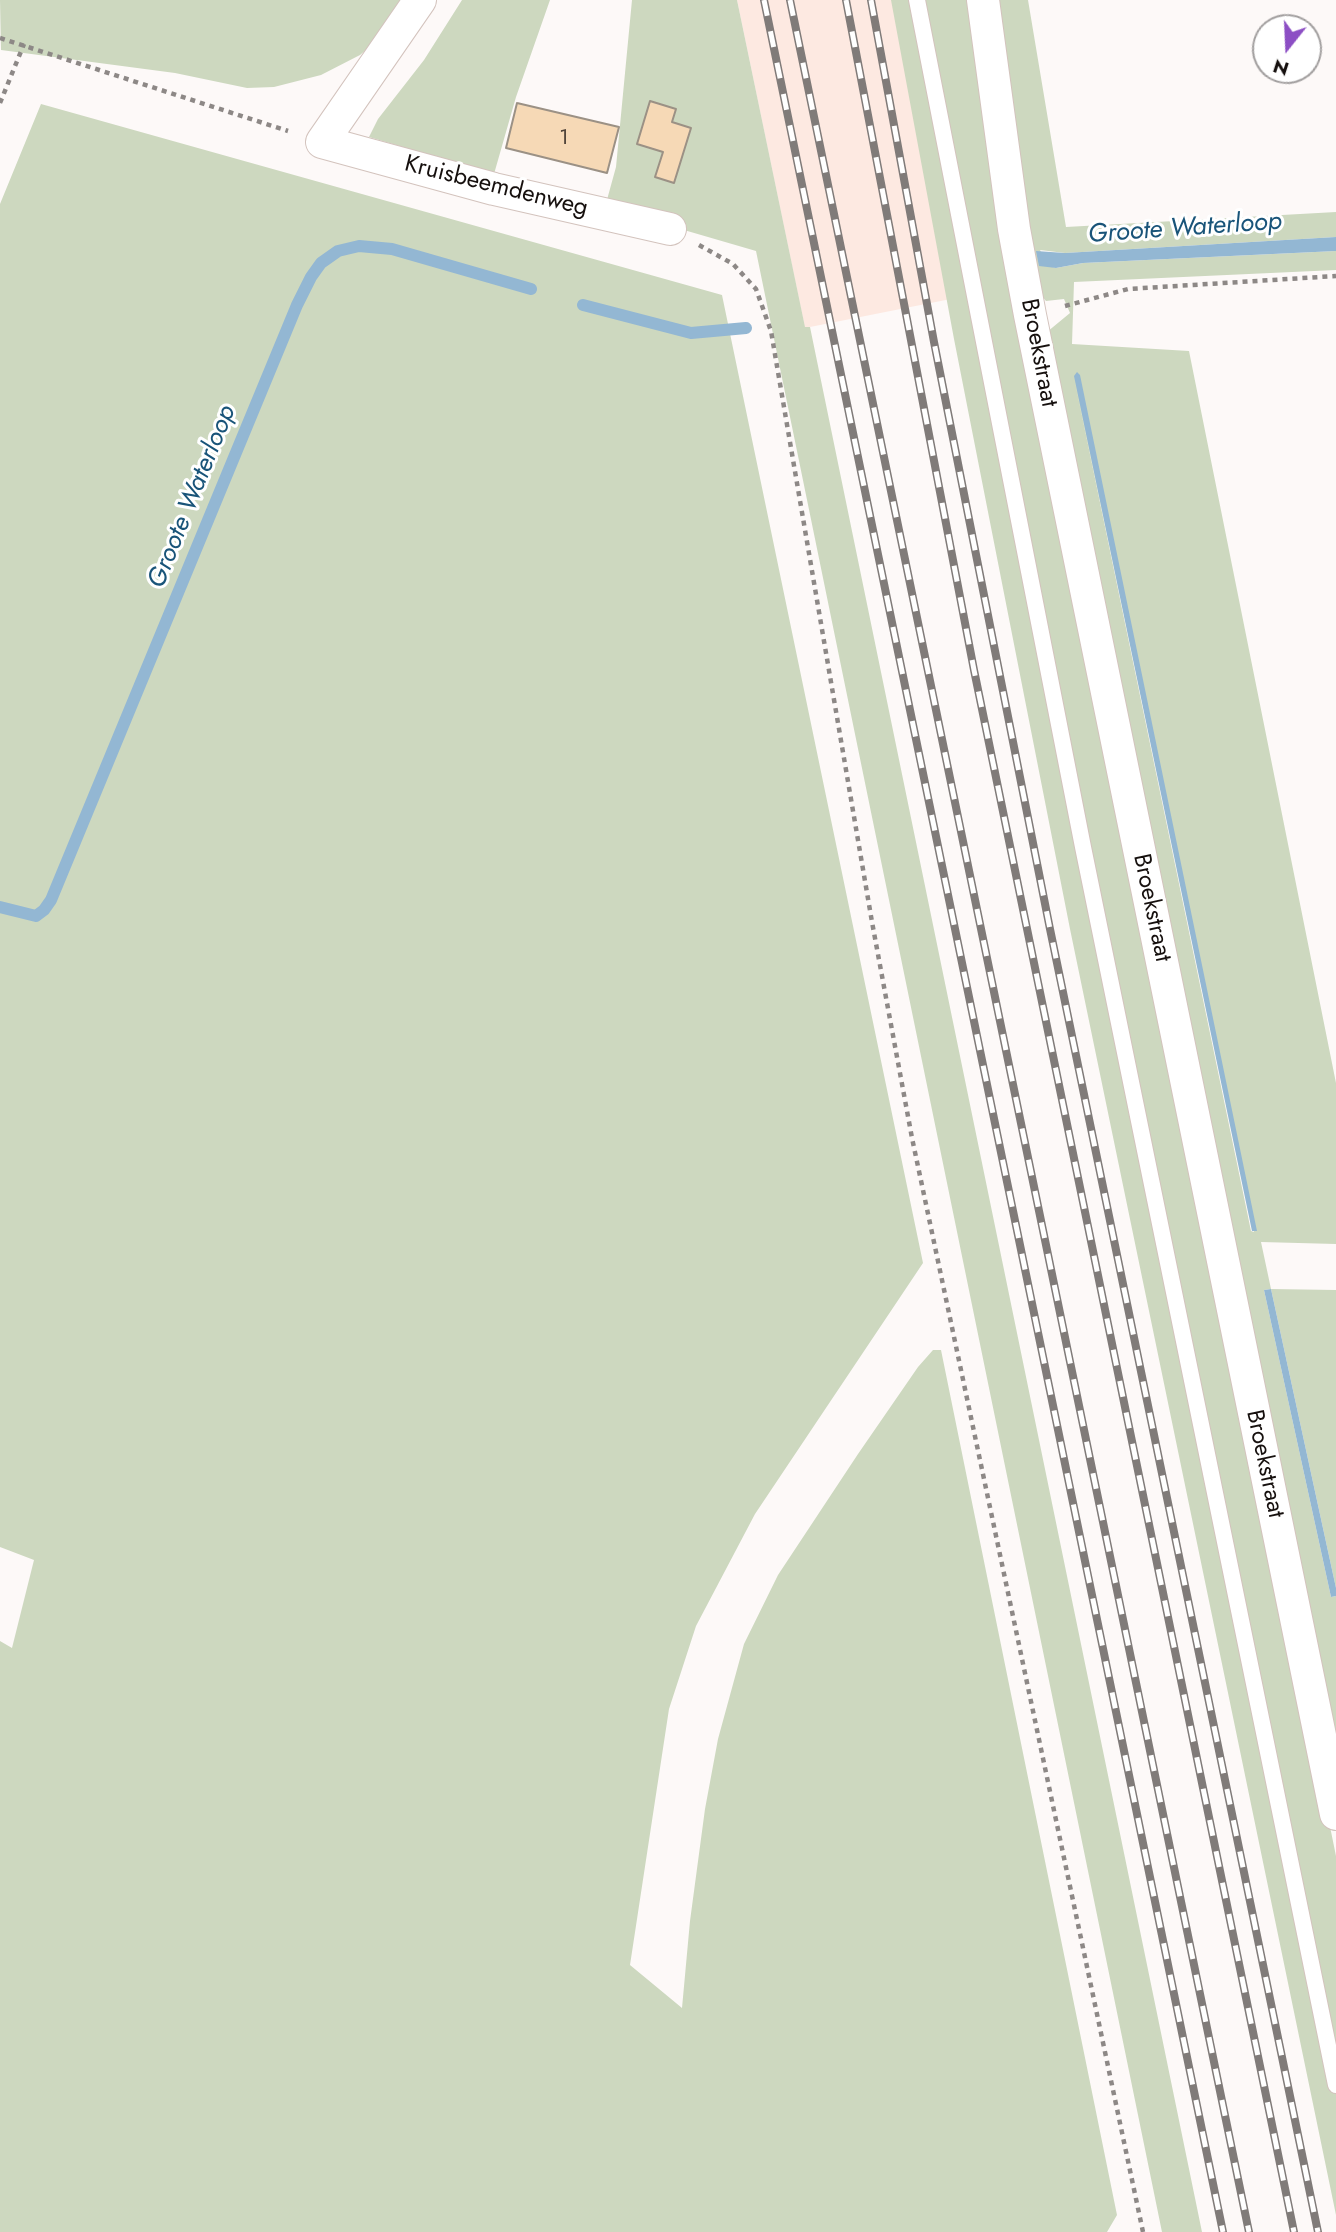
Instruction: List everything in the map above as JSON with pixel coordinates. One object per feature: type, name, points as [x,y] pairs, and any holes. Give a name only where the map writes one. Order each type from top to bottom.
[{"type":"street","points":[[322,142],[419,0]]},
{"type":"street","name":"Broekstraat","points":[[983,0],[995,72],[1014,229],[1030,315],[1336,1814]]},
{"type":"street","name":"Kruisbeemdenweg","points":[[322,142],[494,189],[670,229]]},
{"type":"lane","points":[[917,0],[1086,860],[1336,2085]]},
{"type":"path","points":[[0,38],[322,142]]},
{"type":"path","points":[[0,103],[24,44]]},
{"type":"path","points":[[670,229],[733,264],[756,289],[771,331],[872,922],[912,1138],[1143,2232]]},
{"type":"path","points":[[1030,315],[1128,289],[1336,276]]},
{"type":"shaded area","points":[[737,0],[969,0],[1011,287],[805,328]]},
{"type":"green space","points":[[0,0],[406,0],[382,36],[360,55],[321,75],[274,87],[247,88],[175,73],[1,50]]},
{"type":"green space","points":[[462,0],[550,0],[516,97],[494,174],[369,137],[378,119],[424,60]]},
{"type":"green space","points":[[632,0],[737,0],[805,327],[810,327],[1202,2232],[1162,2232],[756,251],[605,207],[616,167]]},
{"type":"green space","points":[[891,0],[974,0],[1151,948],[1336,1856],[1336,2215],[1070,929],[954,339]]},
{"type":"green space","points":[[992,0],[1028,0],[1066,227],[1336,212],[1336,237],[1065,253],[1040,250],[1049,266],[1056,268],[1083,263],[1336,251],[1336,270],[1074,282],[1072,344],[1189,351],[1336,1083],[1336,1244],[1261,1242],[1271,1289],[1264,1290],[1331,1597],[1336,1596],[1336,1772],[1047,332],[1070,313],[1064,299],[1046,301],[1034,287]],"holes":[[[1074,377],[1254,1232],[1251,1231]]]},
{"type":"green space","points":[[41,104],[722,295],[923,1263],[755,1514],[696,1626],[669,1709],[630,1965],[682,2008],[705,1809],[718,1739],[744,1644],[778,1575],[858,1454],[918,1367],[933,1350],[941,1350],[1117,2215],[1107,2232],[0,2232],[0,1641],[12,1648],[34,1560],[0,1547],[0,204]]},
{"type":"green space","points":[[1271,1289],[1336,1290],[1336,1588]]},
{"type":"water","points":[[1336,237],[1336,251],[1083,263],[1056,268],[1039,266],[1036,251],[1065,253]]},
{"type":"water","points":[[1077,372],[1080,375],[1257,1231],[1252,1231],[1074,376]]},
{"type":"water","points":[[1271,1289],[1336,1596],[1331,1597],[1264,1290]]},
{"type":"building","points":[[650,101],[676,109],[672,122],[691,128],[674,183],[655,177],[663,152],[637,144]]},
{"type":"building","points":[[517,103],[619,127],[607,173],[506,148]]},
{"type":"waterway","name":"Groote Waterloop","points":[[0,907],[36,916],[51,900],[297,305],[321,263],[338,251],[359,246],[392,249],[531,289]]},
{"type":"waterway","name":"Groote Waterloop","points":[[583,305],[691,333],[746,328]]},
{"type":"railway","points":[[764,0],[1223,2232]]},
{"type":"railway","points":[[790,0],[1249,2232]]},
{"type":"railway","points":[[846,0],[974,670],[1294,2232]]},
{"type":"railway","points":[[871,0],[934,342],[1050,929],[1318,2232]]}]
